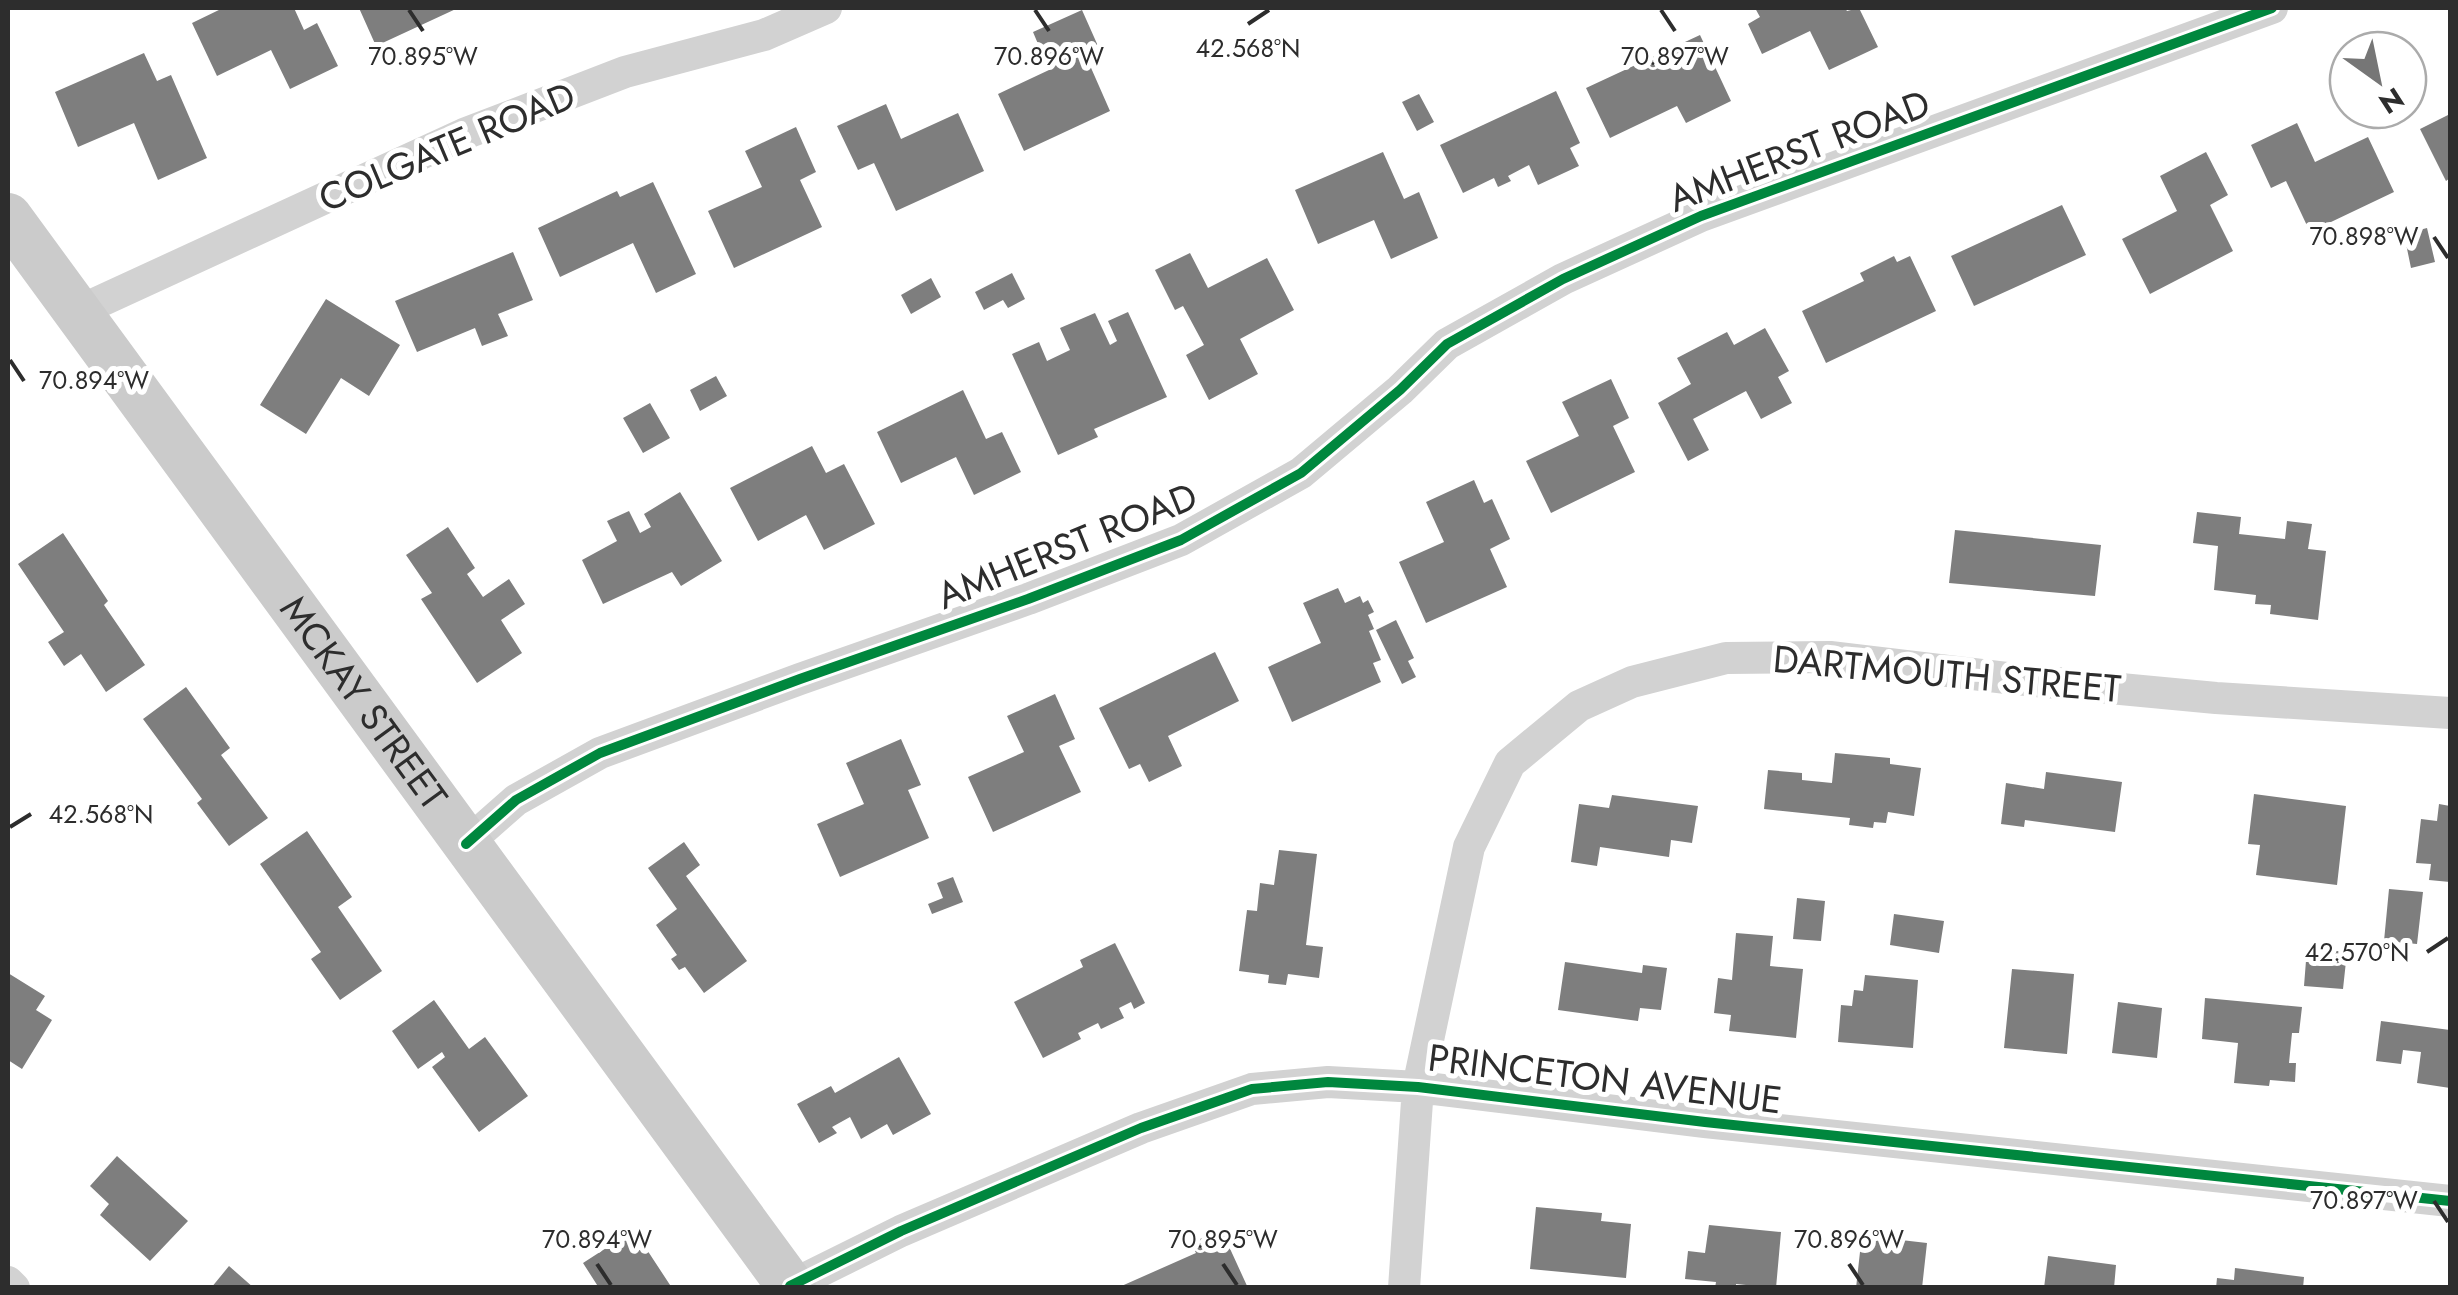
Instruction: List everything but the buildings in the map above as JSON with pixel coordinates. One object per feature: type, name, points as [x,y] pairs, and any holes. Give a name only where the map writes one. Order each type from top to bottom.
[{"type":"main road","name":"MCKAY STREET","points":[[8,217],[791,1286]]},
{"type":"street","name":"COLGATE ROAD","points":[[77,312],[464,134],[625,72],[764,35],[826,8]]},
{"type":"street","name":"AMHERST ROAD","points":[[466,844],[516,800],[600,753],[1181,540],[1301,473],[1400,390],[1447,344],[1563,279],[1701,216],[2272,8]]},
{"type":"street","name":"DARTMOUTH STREET","points":[[1404,1288],[1418,1087],[1469,848],[1510,763],[1579,706],[1632,682],[1726,658],[1830,657],[2198,696],[2450,712]]},
{"type":"street","name":"PRINCETON AVENUE","points":[[791,1286],[901,1230],[1106,1143],[1252,1089],[1328,1082],[1418,1087],[1725,1124],[2450,1200]]},
{"type":"street","points":[[8,1282],[14,1288]]},
{"type":"cycle path","points":[[466,844],[516,800],[600,753],[1181,540],[1301,473],[1400,390],[1447,344],[1563,279],[1701,216],[2272,8]]},
{"type":"cycle path","points":[[790,1286],[901,1231],[1141,1128],[1252,1089],[1328,1082],[1418,1087],[1705,1122],[2450,1201]]}]
